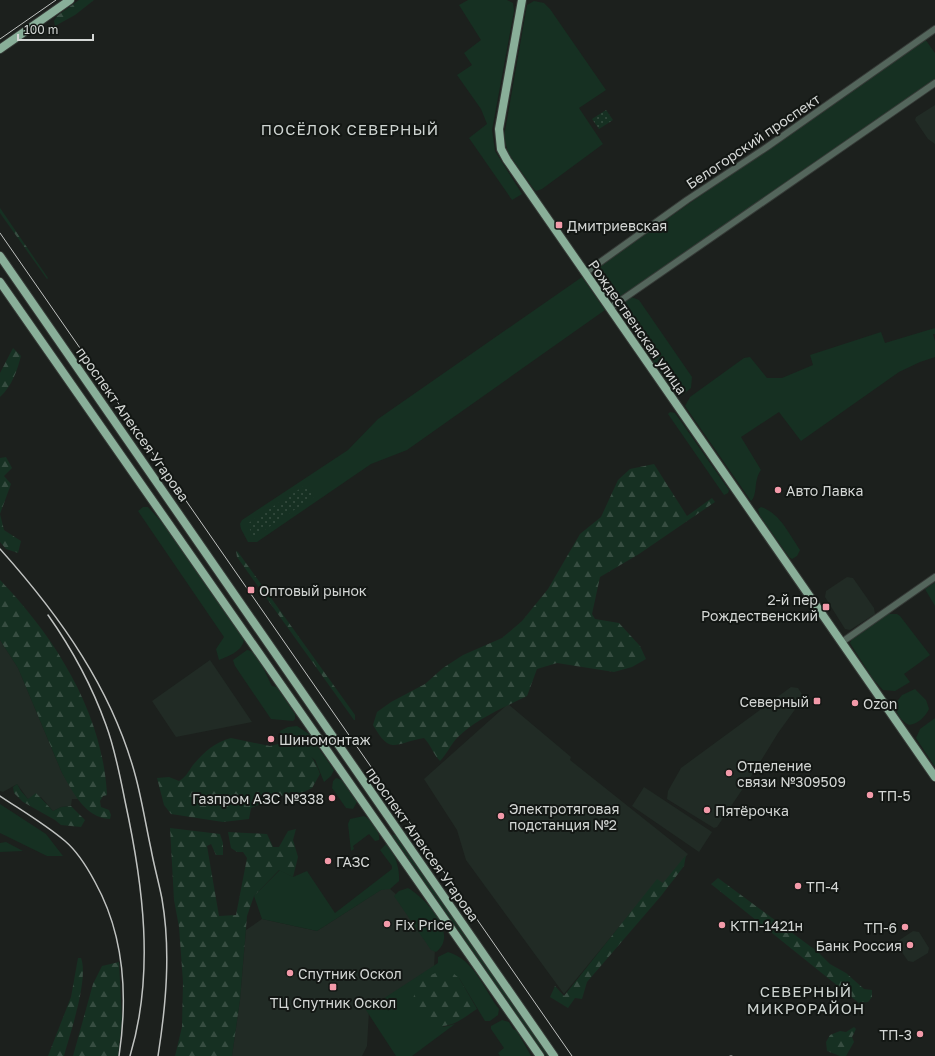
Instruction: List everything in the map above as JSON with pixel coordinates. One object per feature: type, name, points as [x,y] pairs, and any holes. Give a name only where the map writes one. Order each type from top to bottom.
[{"type":"main road","points":[[0,49],[70,0]]},
{"type":"main road","name":"Рождественская улица","points":[[522,0],[500,119],[499,140],[501,148],[528,192],[935,777]]},
{"type":"main road","name":"проспект Алексея Угарова","points":[[0,256],[209,557],[242,608],[554,1056]]},
{"type":"main road","name":"проспект Алексея Угарова","points":[[0,282],[540,1056]]},
{"type":"main road","points":[[232,614],[242,608]]},
{"type":"street","name":"Белогорский проспект","points":[[585,273],[687,200],[767,147],[935,29]]},
{"type":"street","points":[[610,308],[935,83]]},
{"type":"street","points":[[842,642],[935,577]]},
{"type":"shaded area","points":[[935,105],[935,144],[928,139],[915,120],[916,117]]},
{"type":"shaded area","points":[[847,577],[853,578],[874,608],[875,614],[850,630],[845,629],[825,597],[826,591]]},
{"type":"shaded area","points":[[0,640],[18,668],[62,773],[78,799],[72,799],[71,806],[61,807],[53,811],[41,797],[28,799],[17,784],[3,792],[0,791]]},
{"type":"shaded area","points":[[210,660],[252,722],[176,737],[152,701]]},
{"type":"shaded area","points":[[791,687],[798,688],[804,697],[778,733],[717,827],[714,828],[667,799],[668,791],[681,768]]},
{"type":"shaded area","points":[[508,704],[571,757],[570,760],[688,854],[663,886],[657,881],[564,994],[466,860],[457,830],[424,779]]},
{"type":"shaded area","points":[[644,787],[712,832],[699,852],[632,806]]},
{"type":"shaded area","points":[[382,889],[390,889],[398,896],[435,949],[434,968],[369,1011],[367,1046],[362,1056],[232,1056],[240,1000],[246,930],[262,919],[317,931]]},
{"type":"shaded area","points":[[913,931],[919,932],[929,948],[928,953],[913,962],[908,961],[897,945],[898,941]]},
{"type":"green space","points":[[79,0],[94,0],[75,15],[55,26],[54,21],[57,16]]},
{"type":"green space","points":[[468,0],[507,0],[513,3],[514,11],[492,130],[495,151],[522,194],[512,200],[469,138],[487,124],[481,109],[457,75],[472,65],[464,53],[481,40],[459,5]]},
{"type":"green space","points":[[534,1],[544,3],[550,9],[606,90],[579,108],[603,144],[542,189],[536,191],[508,153],[504,137],[527,5]]},
{"type":"green space","points":[[925,39],[935,53],[935,80],[613,304],[591,272]]},
{"type":"green space","points":[[606,110],[613,120],[599,129],[592,119]]},
{"type":"green space","points":[[0,208],[48,278],[47,279],[0,213]]},
{"type":"green space","points":[[582,277],[605,310],[407,450],[371,464],[257,542],[248,542],[241,529],[240,524],[242,520],[348,450],[378,419]]},
{"type":"green space","points":[[631,297],[639,300],[692,377],[691,388],[681,396],[676,395],[620,313],[619,306]]},
{"type":"green space","points":[[935,328],[935,334],[933,334],[935,341],[935,357],[899,372],[801,441],[779,412],[741,437],[761,470],[751,501],[685,406],[690,397],[744,358],[750,357],[767,378],[782,378],[813,365],[810,355],[881,332],[885,343]]},
{"type":"green space","points":[[13,348],[21,356],[16,373],[11,383],[0,397],[0,373]]},
{"type":"green space","points":[[670,412],[675,413],[729,490],[728,493],[724,495],[668,414]]},
{"type":"green space","points":[[6,457],[12,468],[4,476],[11,484],[0,514],[0,458]]},
{"type":"green space","points":[[654,464],[687,516],[712,498],[715,502],[639,554],[600,577],[592,614],[595,619],[619,623],[640,646],[646,659],[632,667],[614,672],[557,663],[537,669],[527,696],[490,714],[464,731],[440,761],[424,738],[394,745],[384,741],[373,725],[377,712],[391,702],[425,684],[443,668],[463,655],[502,638],[522,621],[548,589],[580,534],[601,517],[618,480],[630,469]]},
{"type":"green space","points":[[307,484],[315,496],[254,537],[247,524]]},
{"type":"green space","points":[[143,507],[148,507],[167,528],[244,639],[241,647],[227,657],[219,660],[216,649],[224,637],[138,511]]},
{"type":"green space","points":[[761,507],[774,514],[784,525],[800,550],[797,556],[792,559],[789,557],[760,516],[758,509]]},
{"type":"green space","points":[[0,514],[4,530],[21,541],[18,553],[6,549],[0,542]]},
{"type":"green space","points":[[236,551],[355,715],[355,720],[237,557]]},
{"type":"green space","points":[[0,580],[20,602],[57,651],[73,678],[86,706],[104,765],[107,795],[103,796],[100,801],[101,807],[109,810],[111,815],[110,819],[101,818],[94,814],[75,796],[62,773],[18,668],[0,640]]},
{"type":"green space","points":[[935,582],[935,606],[925,589]]},
{"type":"green space","points":[[887,614],[897,614],[900,616],[930,655],[904,674],[910,682],[895,691],[883,690],[873,679],[850,643],[853,637]]},
{"type":"green space","points":[[247,650],[255,654],[272,686],[277,687],[295,714],[295,719],[293,721],[271,719],[235,666],[233,660]]},
{"type":"green space","points":[[915,689],[926,700],[929,709],[921,720],[909,725],[899,716],[895,704],[902,695]]},
{"type":"green space","points":[[935,718],[935,767],[916,738],[920,729]]},
{"type":"green space","points":[[297,726],[309,734],[334,770],[331,776],[324,782],[315,760],[290,741],[282,741],[280,731],[288,727]]},
{"type":"green space","points":[[231,738],[270,746],[290,741],[301,747],[309,754],[315,762],[320,774],[312,788],[300,794],[300,798],[296,792],[291,792],[251,808],[249,819],[223,822],[171,814],[164,805],[157,778],[169,777],[179,781],[185,776],[201,756],[220,742]]},
{"type":"green space","points":[[336,778],[342,780],[357,802],[353,809],[346,808],[332,788],[333,781]]},
{"type":"green space","points":[[17,784],[28,799],[36,793],[53,811],[61,807],[71,806],[85,820],[81,827],[61,825],[23,802],[14,793],[13,787]]},
{"type":"green space","points":[[0,804],[46,834],[63,856],[47,856],[0,833]]},
{"type":"green space","points":[[364,816],[375,826],[379,840],[375,841],[369,834],[353,846],[354,849],[351,851],[348,824],[350,819]]},
{"type":"green space","points":[[170,828],[220,834],[223,843],[223,855],[216,855],[211,844],[207,846],[219,916],[236,915],[247,858],[243,852],[237,852],[231,848],[228,832],[267,834],[273,847],[279,847],[288,831],[296,829],[293,840],[298,857],[293,877],[279,870],[254,896],[247,916],[240,1000],[232,1056],[175,1056],[182,1027],[183,982],[179,927],[174,900]]},
{"type":"green space","points":[[392,835],[395,835],[549,1056],[546,1056]]},
{"type":"green space","points":[[6,842],[23,851],[0,852],[0,843]]},
{"type":"green space","points":[[386,844],[392,851],[399,871],[399,881],[390,889],[381,890],[317,931],[262,919],[254,896],[280,870],[293,877],[307,871],[335,913],[392,869],[392,866],[380,850]]},
{"type":"green space","points":[[686,855],[684,866],[661,896],[587,982],[582,999],[575,998],[568,1008],[550,997],[555,986],[564,996],[657,879],[663,883]]},
{"type":"green space","points":[[718,878],[818,952],[830,964],[846,973],[864,989],[872,990],[872,997],[868,1002],[859,1003],[711,884]]},
{"type":"green space","points":[[408,888],[431,908],[442,926],[444,936],[442,944],[436,952],[431,950],[394,896],[399,891]]},
{"type":"green space","points":[[448,952],[465,962],[478,976],[499,1009],[498,1015],[490,1021],[485,1021],[459,978],[443,1027],[455,1024],[412,1056],[396,1056],[366,1010],[438,963],[438,957]]},
{"type":"green space","points":[[78,958],[81,958],[83,979],[78,1006],[64,1056],[48,1056],[71,997]]},
{"type":"green space","points":[[119,962],[122,1020],[118,1056],[73,1056],[93,984],[102,966]]},
{"type":"green space","points":[[448,969],[459,978],[477,1009],[453,1024],[440,1026],[433,1024],[425,1018],[413,999],[418,986],[425,978]]},
{"type":"green space","points":[[502,1020],[509,1022],[513,1029],[517,1031],[531,1056],[500,1056],[498,1053],[504,1048],[491,1029],[491,1026]]},
{"type":"green space","points":[[854,1027],[856,1029],[852,1037],[854,1042],[846,1056],[840,1056],[827,1051],[826,1042],[830,1035],[840,1031],[846,1032]]},
{"type":"tram line","points":[[0,39],[56,0]]},
{"type":"tram line","points":[[0,233],[572,1056]]},
{"type":"railway","points":[[0,549],[43,601],[82,656],[99,685],[113,715],[126,746],[136,778],[165,919],[167,958],[165,998],[158,1056]]},
{"type":"railway","points":[[48,615],[81,668],[109,734],[115,753],[137,864],[144,928],[144,961],[138,1025],[130,1056]]},
{"type":"railway","points":[[0,796],[33,817],[70,845],[85,865],[105,903],[113,924],[122,967],[123,1011],[119,1056]]},
{"type":"place","name":"Дмитриевская","points":[[559,225]]},
{"type":"place","name":"Авто Лавка","points":[[778,490]]},
{"type":"place","name":"Оптовый рынок","points":[[251,590]]},
{"type":"place","name":"2-й пер Рождественский","points":[[826,607]]},
{"type":"place","name":"Северный","points":[[817,701]]},
{"type":"place","name":"Ozon","points":[[855,703]]},
{"type":"place","name":"Шиномонтаж","points":[[271,739]]},
{"type":"place","name":"Отделение связи №309509","points":[[729,773]]},
{"type":"place","name":"ТП-5","points":[[870,795]]},
{"type":"place","name":"Газпром АЗС №338","points":[[332,798]]},
{"type":"place","name":"Пятёрочка","points":[[707,810]]},
{"type":"place","name":"Электротяговая подстанция №2","points":[[501,816]]},
{"type":"place","name":"ГАЗС","points":[[328,861]]},
{"type":"place","name":"ТП-4","points":[[798,886]]},
{"type":"place","name":"Fix Price","points":[[387,924]]},
{"type":"place","name":"КТП-1421н","points":[[722,925]]},
{"type":"place","name":"ТП-6","points":[[905,927]]},
{"type":"place","name":"Банк Россия","points":[[910,945]]},
{"type":"place","name":"Спутник Оскол","points":[[290,973]]},
{"type":"place","name":"ТЦ Спутник Оскол","points":[[333,987]]},
{"type":"place","name":"ТП-3","points":[[920,1034]]},
{"type":"district","name":"ПОСЁЛОК СЕВЕРНЫЙ","points":[[350,129]]},
{"type":"district","name":"СЕВЕРНЫЙ МИКРОРАЙОН","points":[[806,1000]]}]
